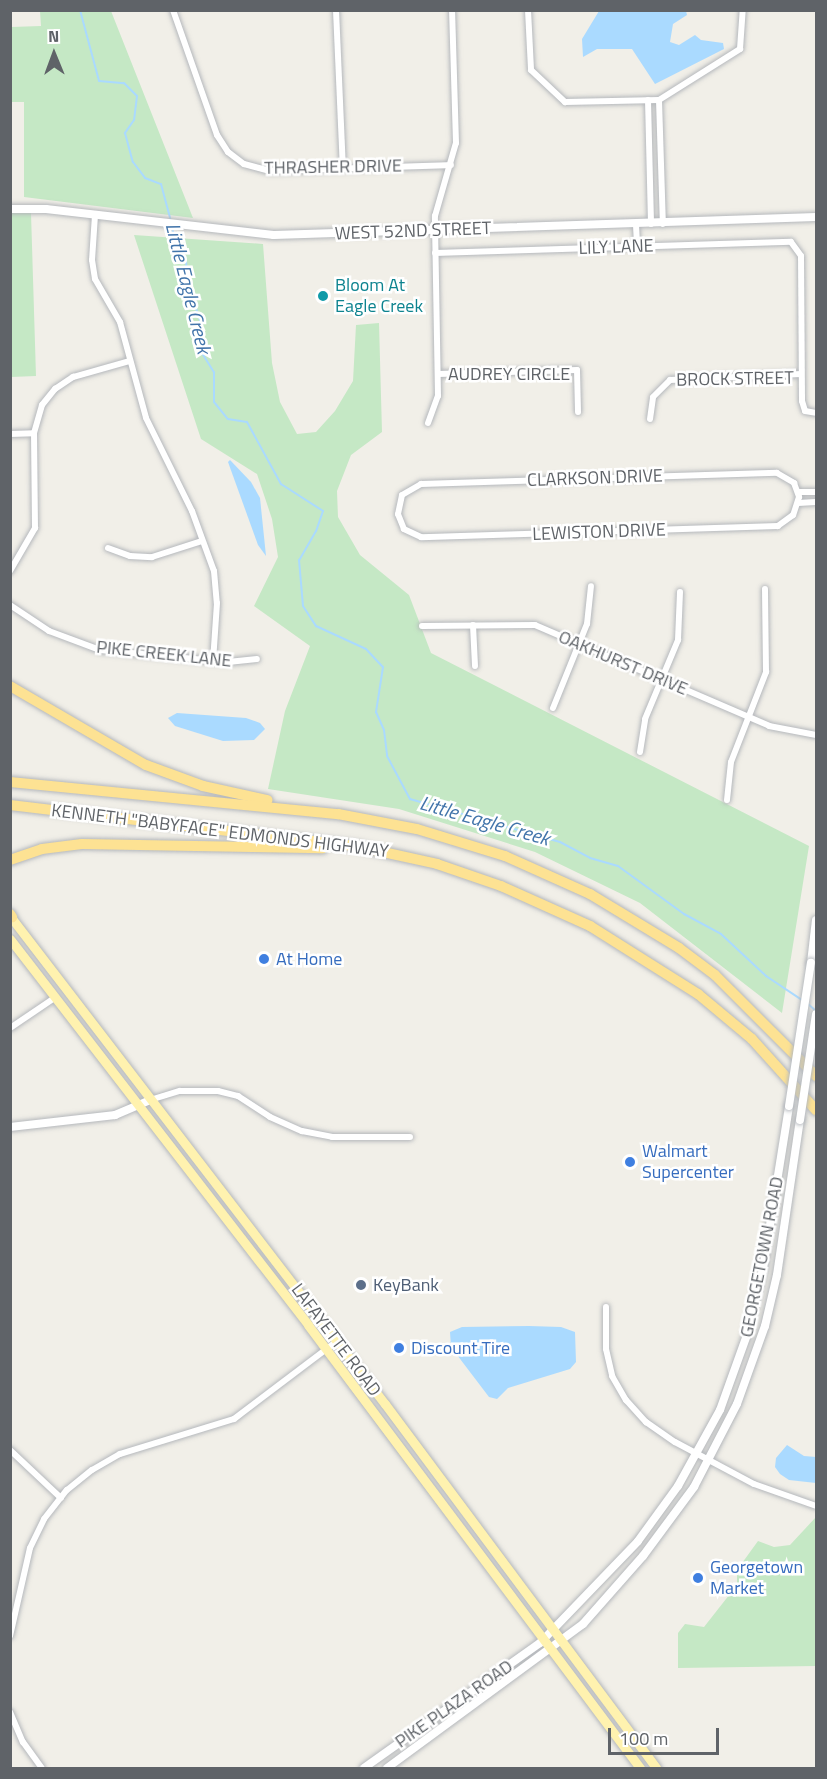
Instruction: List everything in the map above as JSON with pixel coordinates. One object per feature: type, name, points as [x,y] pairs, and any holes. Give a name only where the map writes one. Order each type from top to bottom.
[{"type":"highway","points":[[10,686],[116,749],[174,777],[240,795],[338,814]]},
{"type":"highway","name":"KENNETH \"BABYFACE\" EDMONDS HIGHWAY","points":[[10,782],[338,814],[462,842],[540,870],[606,903],[715,975],[816,1076]]},
{"type":"highway","name":"KENNETH \"BABYFACE\" EDMONDS HIGHWAY","points":[[10,805],[344,844],[445,867],[510,889],[572,917],[698,994],[752,1039],[816,1110]]},
{"type":"highway","points":[[13,861],[69,845],[259,844],[356,852],[445,867]]},
{"type":"main road","name":"WEST 52ND STREET","points":[[10,209],[95,215],[274,235],[636,225],[816,217]]},
{"type":"main road","name":"LAFAYETTE ROAD","points":[[11,916],[337,1341],[656,1768]]},
{"type":"main road","name":"GEORGETOWN ROAD","points":[[543,1640],[645,1532],[697,1454],[730,1385],[751,1321],[789,1106],[816,920]]},
{"type":"main road","name":"LAFAYETTE ROAD","points":[[10,939],[326,1349],[640,1768]]},
{"type":"main road","name":"GEORGETOWN ROAD","points":[[552,1651],[627,1577],[672,1519],[710,1461],[740,1398],[768,1314],[816,1014]]},
{"type":"main road","points":[[10,1127],[115,1114],[150,1100]]},
{"type":"main road","name":"PIKE PLAZA ROAD","points":[[364,1768],[543,1640]]},
{"type":"main road","name":"PIKE PLAZA ROAD","points":[[387,1768],[552,1651]]},
{"type":"main road","points":[[411,1735],[419,1746]]},
{"type":"street","name":"THRASHER DRIVE","points":[[173,10],[217,135],[235,158],[263,170],[451,165]]},
{"type":"street","points":[[336,10],[343,168]]},
{"type":"street","points":[[428,423],[437,403],[438,374],[434,231],[457,138],[452,10]]},
{"type":"street","points":[[528,10],[531,70],[565,102],[659,100],[740,49],[743,10]]},
{"type":"street","points":[[648,100],[651,224]]},
{"type":"street","points":[[659,100],[663,224]]},
{"type":"street","points":[[95,215],[93,274],[120,322],[149,426],[186,497],[217,589],[213,661]]},
{"type":"street","points":[[636,225],[637,247]]},
{"type":"street","name":"LILY LANE","points":[[435,253],[791,242],[796,245],[801,256],[801,374]]},
{"type":"street","points":[[10,571],[35,528],[34,433],[42,405],[59,385],[82,373],[130,361]]},
{"type":"street","name":"AUDREY CIRCLE","points":[[438,374],[577,370],[578,412]]},
{"type":"street","name":"BROCK STREET","points":[[650,419],[653,397],[670,380],[801,374],[804,409],[816,413]]},
{"type":"street","points":[[10,434],[34,433]]},
{"type":"street","name":"CLARKSON DRIVE","points":[[398,510],[404,493],[423,484],[777,473],[790,480],[798,497]]},
{"type":"street","points":[[798,497],[816,492]]},
{"type":"street","points":[[798,497],[816,502]]},
{"type":"street","name":"LEWISTON DRIVE","points":[[398,510],[405,529],[424,537],[778,526],[791,518],[798,497]]},
{"type":"street","points":[[108,548],[130,556],[152,557],[202,541]]},
{"type":"street","points":[[553,708],[580,644],[589,616],[591,586]]},
{"type":"street","points":[[727,800],[730,764],[767,665],[765,589]]},
{"type":"street","points":[[640,752],[644,722],[679,636],[680,592]]},
{"type":"street","name":"PIKE CREEK LANE","points":[[10,605],[49,631],[83,645],[213,661],[257,658]]},
{"type":"street","name":"OAKHURST DRIVE","points":[[422,626],[527,624],[580,644],[774,728],[816,735]]},
{"type":"street","points":[[473,625],[475,666]]},
{"type":"street","points":[[10,1028],[56,997]]},
{"type":"street","points":[[150,1100],[180,1091],[218,1091],[238,1096],[270,1117],[302,1131],[332,1137],[410,1137]]},
{"type":"street","points":[[606,1307],[608,1359],[622,1395],[653,1428],[710,1461],[786,1498],[816,1506]]},
{"type":"street","points":[[10,1636],[27,1556],[39,1528],[61,1498],[88,1473],[120,1454],[234,1419],[337,1341]]},
{"type":"street","points":[[10,1450],[61,1498]]},
{"type":"street","points":[[10,1712],[23,1742],[42,1768]]},
{"type":"green space","points":[[40,11],[111,11],[193,218],[24,197],[24,102],[11,102],[11,27],[41,26]]},
{"type":"green space","points":[[10,213],[31,213],[36,376],[11,377]]},
{"type":"green space","points":[[134,235],[263,244],[272,363],[280,402],[297,434],[316,432],[335,411],[353,381],[356,325],[379,323],[382,432],[351,455],[337,491],[338,517],[360,555],[409,595],[431,653],[809,846],[782,1013],[640,903],[535,852],[399,809],[268,789],[285,711],[310,646],[254,606],[278,557],[272,519],[257,474],[201,439]]},
{"type":"green space","points":[[816,1517],[816,1666],[678,1668],[678,1633],[685,1624],[704,1627],[737,1585],[737,1570],[758,1541],[774,1547],[790,1545]]},
{"type":"water","points":[[599,11],[686,11],[687,15],[673,24],[670,42],[679,45],[695,35],[701,40],[723,43],[724,49],[655,84],[632,49],[597,49],[583,57],[582,39]]},
{"type":"water","points":[[230,460],[251,482],[260,498],[266,556],[258,545],[228,462]]},
{"type":"water","points":[[177,713],[246,718],[260,723],[265,729],[254,740],[223,741],[175,726],[168,718]]},
{"type":"water","points":[[462,1327],[561,1327],[575,1332],[576,1362],[570,1369],[508,1388],[497,1399],[489,1397],[451,1347],[450,1332]]},
{"type":"water","points":[[787,1445],[804,1456],[816,1457],[816,1483],[789,1480],[780,1474],[775,1467],[776,1458]]},
{"type":"waterway","name":"Little Eagle Creek","points":[[80,10],[99,81],[124,83],[137,96],[134,120],[125,133],[133,162],[145,178],[161,184],[171,221]]},
{"type":"waterway","name":"Little Eagle Creek","points":[[172,227],[176,246],[186,259],[187,282],[202,326],[202,353],[214,372],[214,402],[228,419],[247,422],[281,484],[323,511],[316,531],[299,560],[303,606],[316,626],[366,649],[383,667],[376,712],[384,730],[387,756],[410,799],[560,842],[590,858],[618,866],[684,914],[721,934],[766,976],[802,1000]]},
{"type":"waterway","name":"Little Eagle Creek","points":[[807,1003],[816,1011]]},
{"type":"place","name":"Bloom At Eagle Creek","points":[[323,296]]},
{"type":"place","name":"At Home","points":[[264,959]]},
{"type":"place","name":"Walmart Supercenter","points":[[630,1162]]},
{"type":"place","name":"KeyBank","points":[[361,1285]]},
{"type":"place","name":"Discount Tire","points":[[399,1348]]},
{"type":"place","name":"Georgetown Market","points":[[698,1578]]}]
